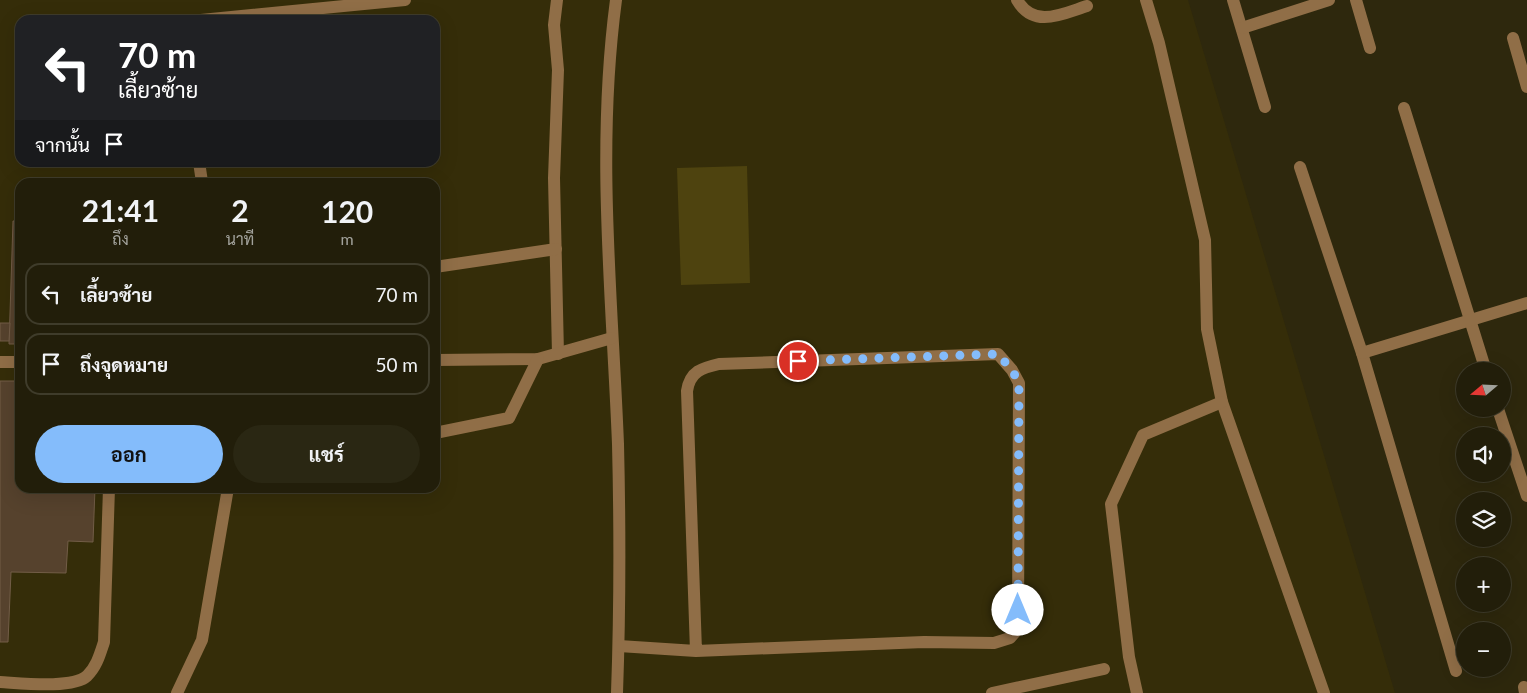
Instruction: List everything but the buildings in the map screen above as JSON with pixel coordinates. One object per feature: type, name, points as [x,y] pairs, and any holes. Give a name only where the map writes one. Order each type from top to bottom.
[{"type":"street","points":[[252,15],[405,0]]},
{"type":"street","points":[[557,0],[554,25],[558,70],[554,178],[558,354]]},
{"type":"street","points":[[616,0],[612,30],[605,147],[606,216],[618,444],[618,646],[616,693]]},
{"type":"street","points":[[1017,0],[1032,15],[1048,18],[1087,6]]},
{"type":"street","points":[[1146,0],[1159,43],[1205,240],[1207,329],[1222,402],[1324,693]]},
{"type":"street","points":[[1233,0],[1265,107]]},
{"type":"street","points":[[1242,28],[1329,0]]},
{"type":"street","points":[[1356,0],[1370,48]]},
{"type":"street","points":[[1513,38],[1527,87]]},
{"type":"street","points":[[1404,108],[1483,362]]},
{"type":"street","points":[[1300,166],[1362,353],[1456,672]]},
{"type":"street","points":[[440,266],[556,249]]},
{"type":"street","points":[[1362,353],[1527,303]]},
{"type":"street","points":[[440,360],[538,359],[612,338]]},
{"type":"street","points":[[618,646],[696,651],[924,642],[994,643],[1010,638],[1018,628],[1019,383],[1012,370],[998,354],[719,364],[694,372],[688,381],[687,391],[696,651]]},
{"type":"street","points":[[440,432],[509,418],[538,359]]},
{"type":"street","points":[[0,362],[15,362]]},
{"type":"street","points":[[1138,693],[1129,657],[1111,504],[1143,435],[1222,402]]},
{"type":"street","points":[[1501,418],[1527,496]]},
{"type":"street","points":[[0,682],[65,684],[86,677],[97,663],[104,642],[109,493]]},
{"type":"street","points":[[177,693],[202,640],[227,493]]},
{"type":"street","points":[[992,693],[1104,669]]},
{"type":"shaded area","points":[[0,0],[1188,0],[1395,693],[0,693]]},
{"type":"shaded area","points":[[747,166],[750,283],[681,285],[677,168]]},
{"type":"route","points":[[798,361],[998,354],[1012,370],[1019,383],[1018,610]]}]
